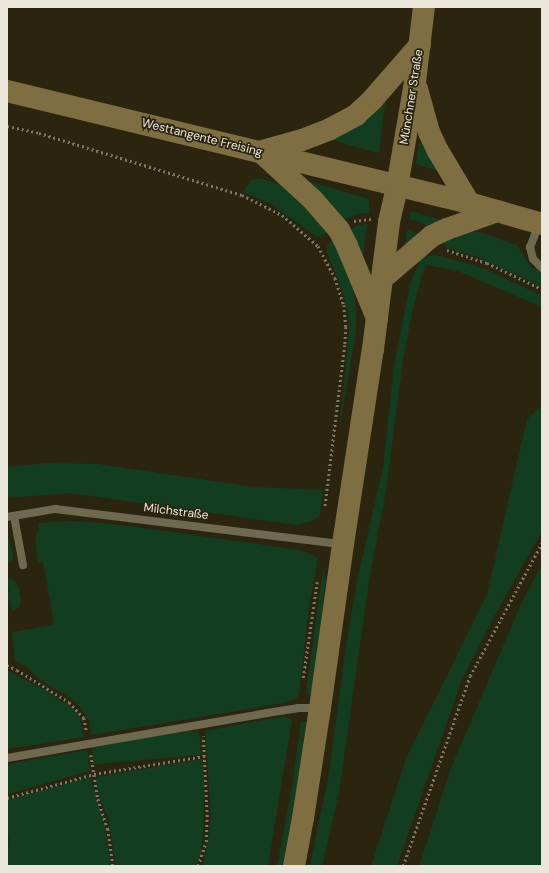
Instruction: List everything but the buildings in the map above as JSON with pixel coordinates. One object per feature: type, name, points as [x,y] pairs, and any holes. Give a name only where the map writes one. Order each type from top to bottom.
[{"type":"main road","name":"Münchner Straße","points":[[294,866],[304,818],[343,544],[356,471],[383,278],[389,222],[397,187],[415,82],[424,7]]},
{"type":"main road","points":[[261,152],[302,140],[336,126],[356,115],[372,100],[420,45]]},
{"type":"main road","points":[[415,82],[429,132],[438,151],[469,203]]},
{"type":"main road","name":"Westtangente Freising","points":[[7,91],[261,152],[397,187],[469,203],[541,222]]},
{"type":"main road","points":[[261,152],[313,200],[338,230],[347,246],[377,320]]},
{"type":"main road","points":[[383,278],[432,236],[497,211]]},
{"type":"lane","points":[[541,222],[530,247],[533,259],[542,268]]},
{"type":"lane","name":"Milchstraße","points":[[11,517],[55,509],[343,544]]},
{"type":"lane","points":[[11,517],[23,565]]},
{"type":"lane","points":[[7,758],[89,742],[202,723],[299,708],[320,708]]},
{"type":"path","points":[[7,126],[39,133],[242,195],[282,215],[318,246],[335,278],[344,305],[346,327],[325,509]]},
{"type":"path","points":[[350,223],[361,219],[374,220]]},
{"type":"path","points":[[442,249],[487,263],[542,289]]},
{"type":"path","points":[[403,866],[470,676],[542,543]]},
{"type":"path","points":[[7,665],[73,706],[84,718],[98,799],[108,829],[113,866]]},
{"type":"path","points":[[198,866],[206,842],[202,723]]},
{"type":"path","points":[[7,798],[94,774],[204,756]]},
{"type":"green space","points":[[386,96],[379,153],[328,139]]},
{"type":"green space","points":[[420,142],[439,171],[416,164]]},
{"type":"green space","points":[[259,178],[279,184],[298,197],[328,232],[317,237],[270,203],[243,192],[251,180]]},
{"type":"green space","points":[[300,179],[369,199],[369,213],[357,214],[342,221]]},
{"type":"green space","points":[[411,211],[444,221],[430,228],[421,222],[409,219]]},
{"type":"green space","points":[[367,224],[363,260],[348,231],[358,225]]},
{"type":"green space","points":[[407,230],[419,234],[404,248]]},
{"type":"green space","points":[[467,232],[479,232],[517,245],[530,266],[542,273],[542,287],[480,258],[447,248],[444,245],[444,242]]},
{"type":"green space","points":[[335,239],[352,280],[356,309],[356,332],[339,430],[349,333],[348,312],[340,284],[327,252],[327,245]]},
{"type":"green space","points":[[437,255],[485,269],[542,296],[542,307],[458,271],[427,265],[423,271],[412,313],[403,360],[386,490],[369,581],[339,793],[322,866],[310,866],[329,773],[346,646],[358,576],[383,468],[394,366],[410,284],[421,258],[424,256]]},
{"type":"green space","points":[[542,405],[542,531],[495,615],[462,679],[397,866],[371,866],[406,759],[487,594],[527,419]]},
{"type":"green space","points":[[47,463],[98,464],[254,487],[323,490],[320,515],[312,521],[296,525],[70,493],[7,498],[7,467]]},
{"type":"green space","points":[[71,521],[114,524],[300,550],[318,558],[309,607],[299,694],[296,699],[284,703],[91,735],[89,720],[79,706],[69,697],[40,680],[26,666],[15,662],[12,632],[54,625],[43,561],[38,562],[35,538],[39,530],[38,523]]},
{"type":"green space","points":[[7,532],[13,560],[7,563]]},
{"type":"green space","points":[[542,565],[542,866],[419,866],[451,768],[522,602]]},
{"type":"green space","points":[[323,567],[326,580],[312,694],[306,694]]},
{"type":"green space","points":[[12,579],[18,585],[21,602],[19,607],[12,611],[10,600],[7,601],[7,592],[9,592],[7,580]]},
{"type":"green space","points":[[7,670],[45,690],[75,710],[80,717],[84,737],[7,749]]},
{"type":"green space","points":[[284,716],[292,720],[268,866],[203,866],[211,819],[205,731]]},
{"type":"green space","points":[[301,722],[307,722],[292,816],[282,866],[277,866],[292,787]]},
{"type":"green space","points":[[199,731],[201,755],[94,764],[91,740]]},
{"type":"green space","points":[[87,750],[90,771],[7,794],[7,764]]},
{"type":"green space","points":[[202,759],[204,784],[203,835],[201,852],[197,866],[116,866],[108,817],[100,799],[96,777]]},
{"type":"green space","points":[[90,777],[105,825],[111,866],[7,866],[7,846],[9,841],[7,829],[7,800]]}]
